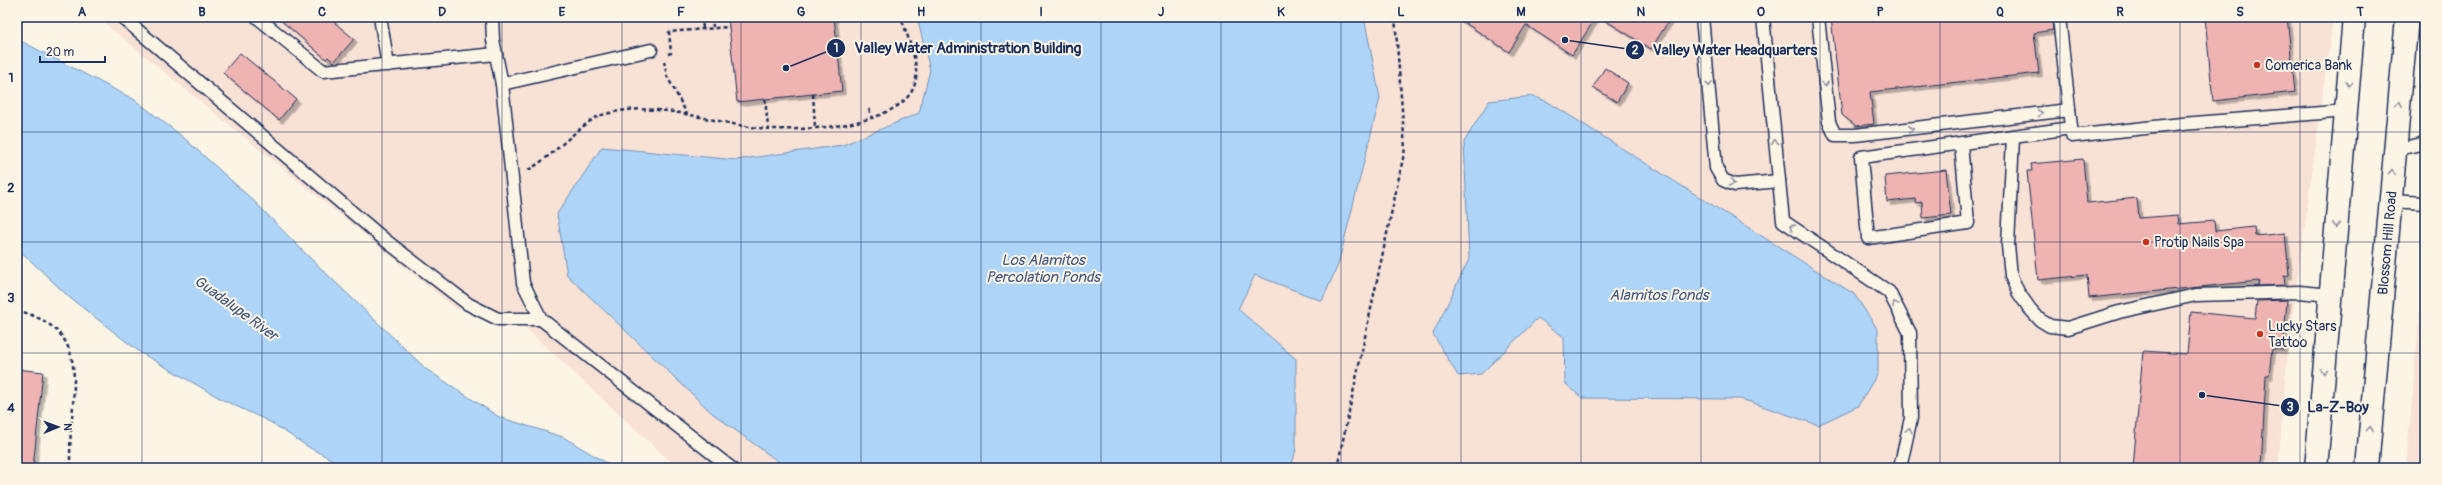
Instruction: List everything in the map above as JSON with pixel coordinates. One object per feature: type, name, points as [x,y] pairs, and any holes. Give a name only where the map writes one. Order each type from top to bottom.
[{"type":"main road","points":[[2316,468],[2354,17]]},
{"type":"main road","name":"Blossom Hill Road","points":[[2367,468],[2407,17]]},
{"type":"lane","points":[[122,17],[386,240],[468,304],[498,319],[541,318]]},
{"type":"lane","points":[[257,17],[323,70],[496,54]]},
{"type":"lane","points":[[380,17],[388,65]]},
{"type":"lane","points":[[492,17],[513,177],[523,283],[541,318],[731,468]]},
{"type":"lane","points":[[1702,17],[1716,168],[1723,180],[1735,185],[1779,181]]},
{"type":"lane","points":[[1763,17],[1783,221],[1889,292],[1910,333],[1911,418],[1900,468]]},
{"type":"lane","points":[[1818,17],[1829,122],[1835,135],[1856,135],[2069,110]]},
{"type":"lane","points":[[2059,17],[2072,136],[2182,124],[2346,111]]},
{"type":"lane","points":[[502,84],[651,50]]},
{"type":"lane","points":[[1961,144],[1968,223],[1868,238],[1861,157],[2071,128]]},
{"type":"lane","points":[[2013,137],[2008,245],[2011,276],[2018,292],[2030,309],[2040,320],[2050,326],[2068,328],[2120,312],[2196,295],[2300,292],[2330,295]]},
{"type":"lane","points":[[2394,150],[2425,143]]},
{"type":"lane","points":[[2394,150],[2425,152]]},
{"type":"lane","points":[[2390,201],[2425,203]]},
{"type":"path","points":[[702,17],[703,29]]},
{"type":"path","points":[[712,17],[713,28]]},
{"type":"path","points":[[513,177],[539,164],[596,118],[627,110],[687,115],[751,127],[768,128],[815,127],[859,122],[872,118],[896,106],[911,94],[916,78],[914,59],[901,17]]},
{"type":"path","points":[[1337,468],[1405,149],[1395,17]]},
{"type":"path","points":[[687,115],[667,76],[662,55],[671,53],[669,32],[729,28]]},
{"type":"path","points":[[813,94],[815,127]]},
{"type":"path","points":[[765,99],[768,128]]},
{"type":"path","points":[[869,109],[872,118]]},
{"type":"path","points":[[17,310],[43,321],[58,332],[68,345],[74,360],[75,395],[70,466],[88,468]]},
{"type":"shaded area","points":[[97,17],[2333,17],[2287,358],[2278,468],[678,468],[509,313],[456,309]]},
{"type":"shaded area","points":[[2425,251],[2425,468],[2406,468]]},
{"type":"water","name":"Los Alamitos Percolation Ponds","points":[[917,17],[1364,17],[1380,98],[1338,265],[1322,301],[1255,275],[1238,309],[1296,359],[1296,449],[1291,468],[787,468],[712,413],[567,275],[557,214],[602,147],[736,160],[843,145],[919,113],[930,70]]},
{"type":"water","name":"Guadalupe River","points":[[17,39],[135,100],[183,137],[254,201],[305,253],[426,369],[499,417],[563,437],[615,468],[348,468],[310,448],[270,422],[223,400],[141,353],[70,298],[17,248]]},
{"type":"water","name":"Alamitos Ponds","points":[[1533,96],[1548,102],[1854,294],[1878,330],[1878,373],[1858,406],[1818,425],[1741,399],[1582,398],[1565,383],[1564,337],[1538,318],[1481,374],[1458,376],[1433,334],[1469,259],[1464,142],[1489,101]]},
{"type":"building","points":[[277,17],[328,17],[354,39],[334,62],[328,57],[326,59]]},
{"type":"building","points":[[728,17],[834,17],[842,91],[737,102]]},
{"type":"building","points":[[1456,17],[1596,17],[1572,55],[1526,25],[1509,52]]},
{"type":"building","points":[[1600,17],[1671,17],[1651,49]]},
{"type":"building","points":[[1831,17],[2052,17],[2053,30],[2034,33],[2039,73],[1870,92],[1874,124],[1856,126],[1842,115]]},
{"type":"building","points":[[2205,17],[2287,17],[2295,92],[2213,101]]},
{"type":"building","points":[[240,53],[296,99],[279,120],[223,73]]},
{"type":"building","points":[[1605,68],[1628,83],[1617,102],[1593,87]]},
{"type":"building","points":[[2083,159],[2087,203],[2137,198],[2139,218],[2178,215],[2179,224],[2214,221],[2215,231],[2254,227],[2255,236],[2285,233],[2289,275],[2284,276],[2285,285],[2258,286],[2259,281],[2089,298],[2087,275],[2038,280],[2027,171],[2032,171],[2031,164]]},
{"type":"building","points":[[1946,170],[1951,215],[1923,218],[1922,202],[1916,203],[1915,199],[1887,202],[1885,176]]},
{"type":"building","points":[[2287,300],[2283,350],[2272,349],[2269,375],[2266,375],[2261,468],[2133,468],[2143,351],[2187,354],[2191,312],[2255,318],[2257,301]]},
{"type":"building","points":[[17,369],[43,372],[33,468],[17,468]]},
{"type":"place","name":"Valley Water Headquarters","points":[[1565,40]]},
{"type":"place","name":"Comerica Bank","points":[[2257,65]]},
{"type":"place","name":"Valley Water Administration Building","points":[[786,68]]},
{"type":"place","name":"Protip Nails Spa","points":[[2146,242]]},
{"type":"place","name":"Lucky Stars Tattoo","points":[[2260,334]]},
{"type":"place","name":"La-Z-Boy","points":[[2202,395]]}]
